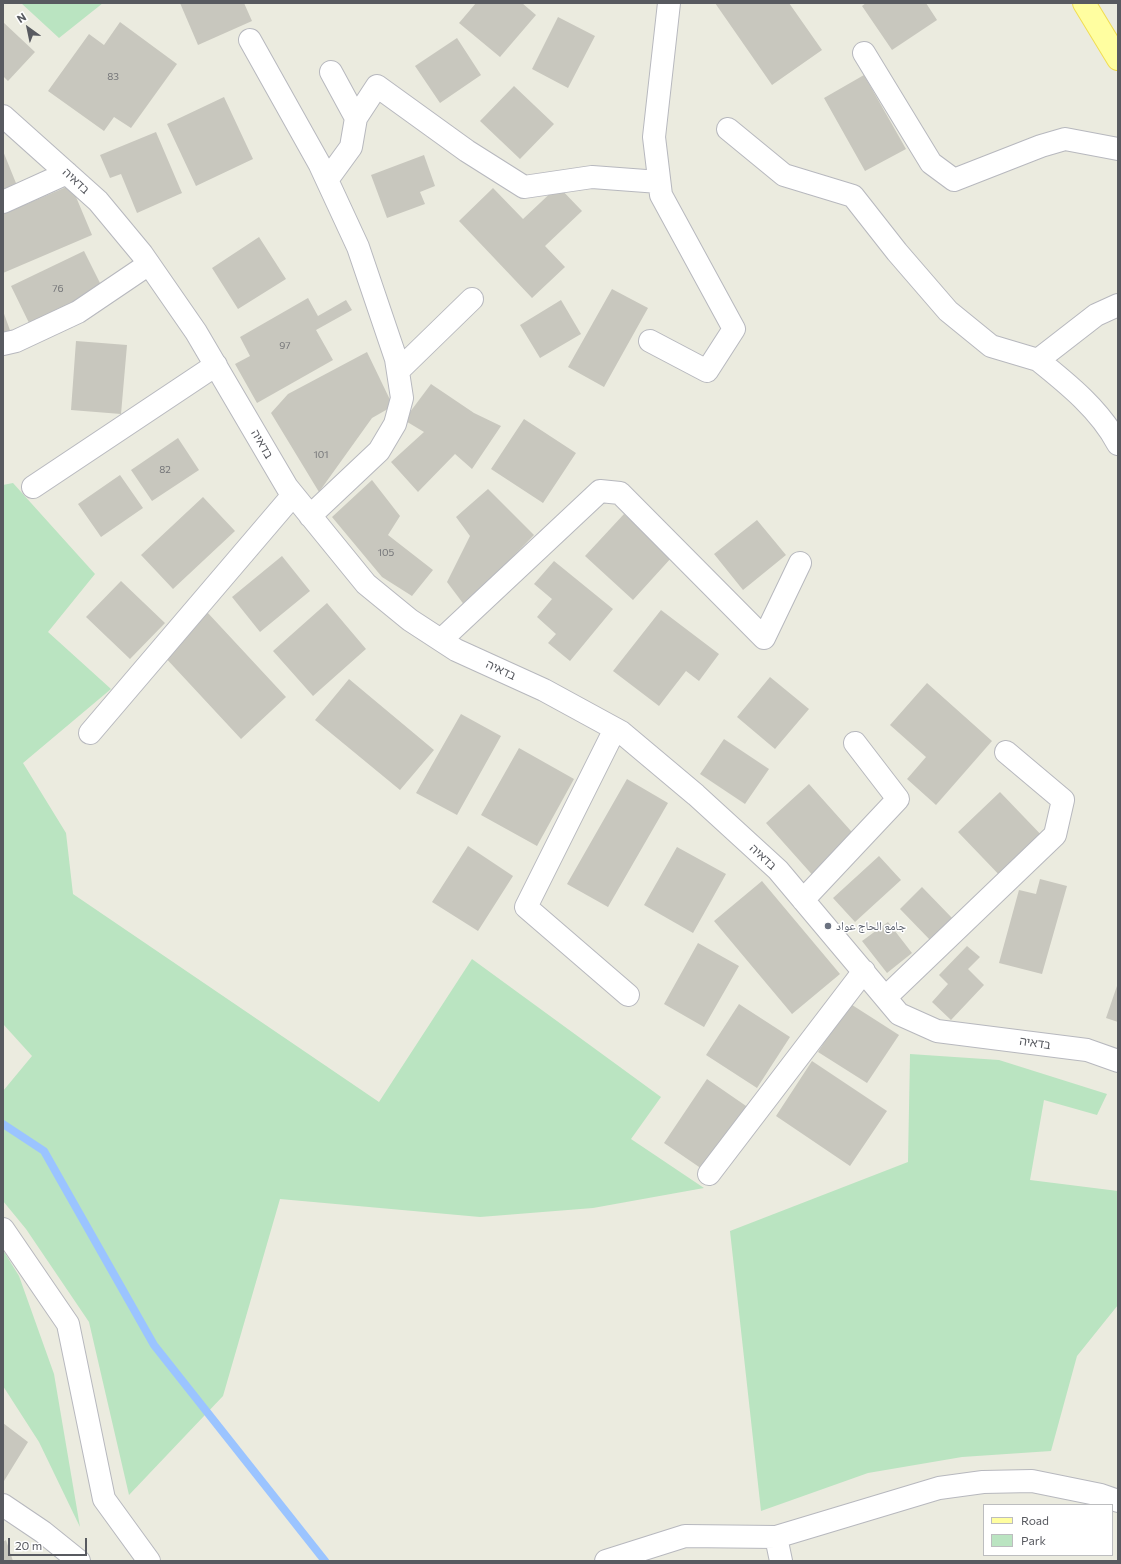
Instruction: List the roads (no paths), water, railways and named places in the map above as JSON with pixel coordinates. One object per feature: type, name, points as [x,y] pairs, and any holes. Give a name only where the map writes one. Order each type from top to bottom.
[{"type":"main road","points":[[1084,3],[1118,59]]},
{"type":"street","points":[[650,341],[707,371],[734,329],[661,195],[654,137],[669,3]]},
{"type":"street","points":[[250,40],[327,180],[358,247],[396,359],[402,398],[395,424],[379,451],[310,516]]},
{"type":"street","points":[[864,54],[931,163],[954,180],[1041,146],[1065,139],[1118,149]]},
{"type":"street","points":[[331,72],[356,118]]},
{"type":"street","points":[[327,180],[351,147],[356,118],[377,86],[467,151],[524,186],[592,177],[659,182]]},
{"type":"street","name":"בדאיה","points":[[3,116],[98,201],[149,264],[196,332],[287,487],[366,584],[410,620],[456,650],[544,690],[615,729],[708,806],[778,870],[899,1014],[936,1031],[1087,1050],[1118,1061]]},
{"type":"street","points":[[728,129],[784,175],[853,196],[897,252],[948,311],[991,346],[1038,360],[1076,390],[1112,433],[1118,444]]},
{"type":"street","points":[[3,202],[67,173]]},
{"type":"street","points":[[3,344],[16,341],[78,312],[149,264]]},
{"type":"street","points":[[398,371],[472,299]]},
{"type":"street","points":[[1038,360],[1096,315],[1118,305]]},
{"type":"street","points":[[33,487],[216,365]]},
{"type":"street","points":[[441,640],[600,491],[620,493],[764,638],[800,563]]},
{"type":"street","points":[[90,733],[293,495]]},
{"type":"street","points":[[615,729],[526,907],[628,995]]},
{"type":"street","points":[[803,900],[898,798],[855,743]]},
{"type":"street","points":[[886,997],[1055,834],[1063,800],[1006,752]]},
{"type":"street","points":[[709,1174],[864,971]]},
{"type":"street","points":[[3,1230],[68,1324],[104,1499],[149,1561]]},
{"type":"street","points":[[606,1561],[685,1536],[776,1537],[939,1488],[983,1482],[1032,1481],[1101,1495],[1118,1501]]},
{"type":"street","points":[[3,1505],[43,1532],[79,1561]]},
{"type":"street","points":[[776,1537],[781,1561]]},
{"type":"waterway","points":[[3,1124],[44,1151],[154,1345],[325,1561]]},
{"type":"place","name":"جامع الحاج عواد","points":[[828,926]]}]
